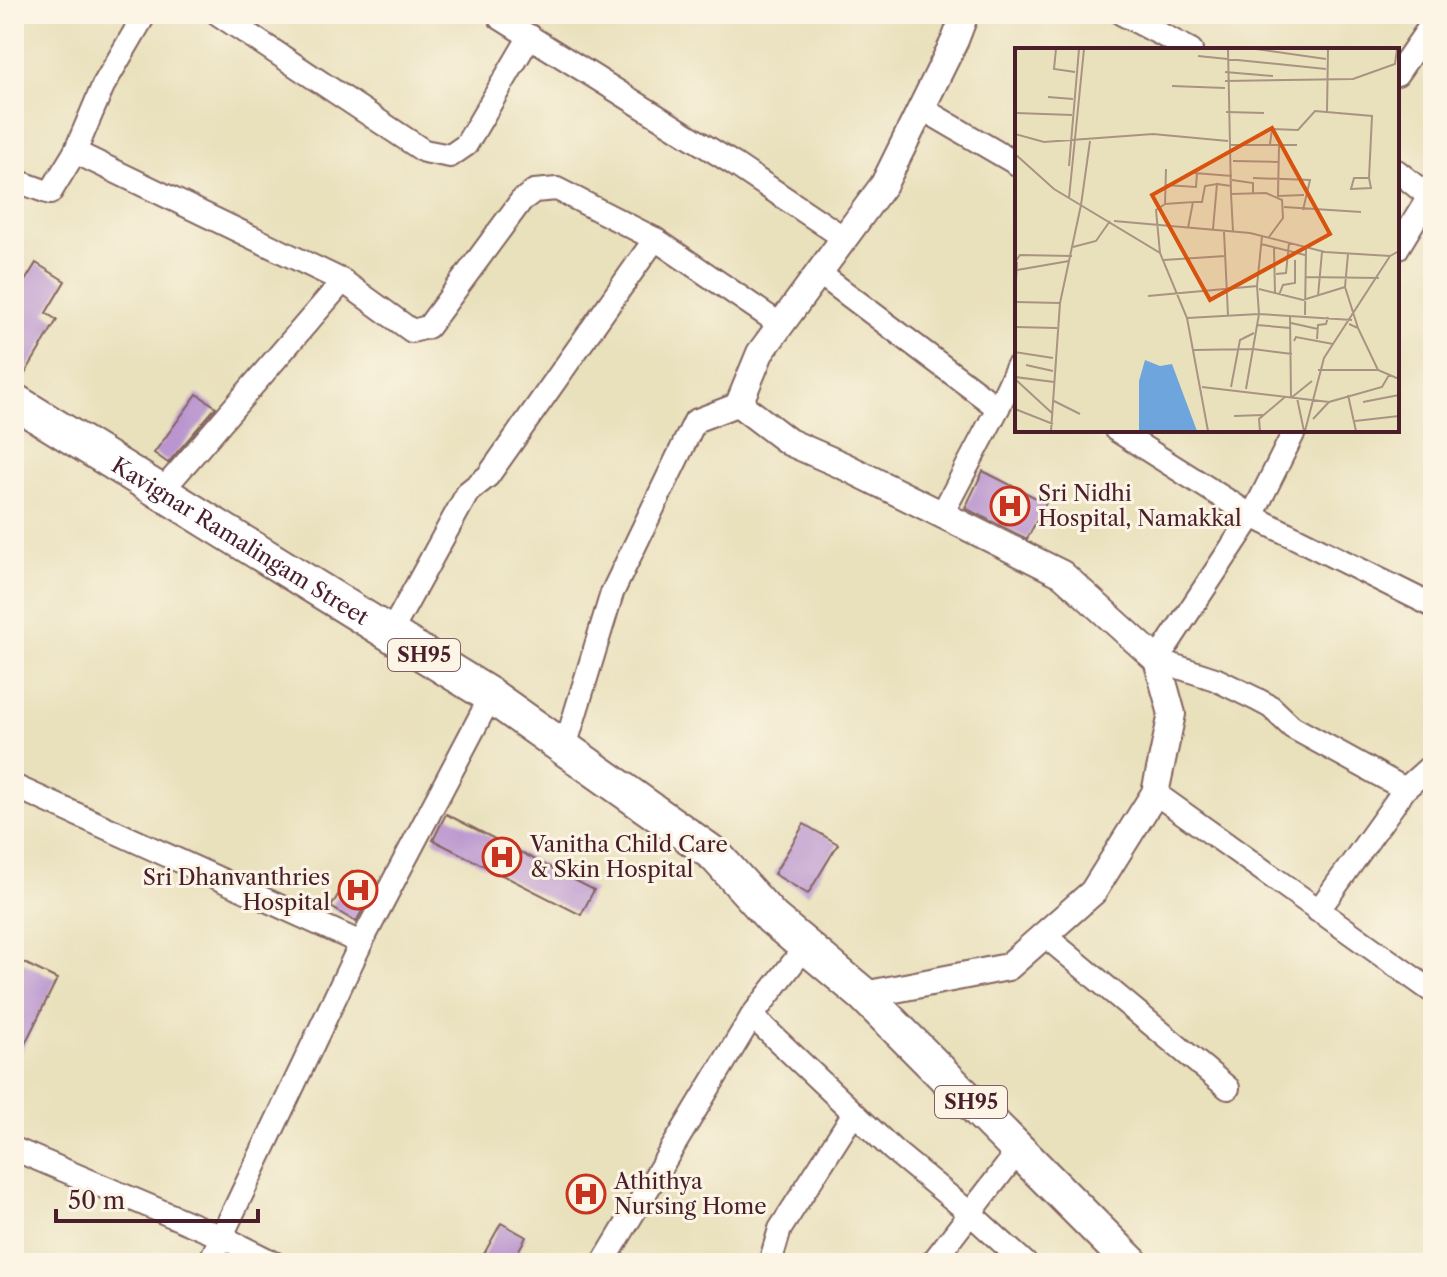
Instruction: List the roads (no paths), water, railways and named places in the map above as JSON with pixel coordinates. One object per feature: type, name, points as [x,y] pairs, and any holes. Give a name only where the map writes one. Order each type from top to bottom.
[{"type":"main road","name":"Kavignar Ramalingam Street","points":[[14,401],[491,696],[715,855],[772,918],[806,946]]},
{"type":"main road","name":"SH95","points":[[806,946],[864,995],[1131,1263]]},
{"type":"street","points":[[14,180],[50,193],[75,152],[103,86],[145,14]]},
{"type":"street","points":[[218,14],[424,151],[450,156],[466,145],[530,36]]},
{"type":"street","points":[[565,747],[612,593],[695,421],[739,404],[760,353],[884,184],[965,14]]},
{"type":"street","points":[[1122,14],[1187,48]]},
{"type":"street","points":[[500,18],[734,164],[844,238]]},
{"type":"street","points":[[1399,71],[1433,22]]},
{"type":"street","points":[[921,108],[1015,163]]},
{"type":"street","points":[[75,152],[343,281],[412,331],[428,327],[521,201],[534,191],[557,189],[655,239],[781,325]]},
{"type":"street","points":[[1399,173],[1430,199],[1399,246]]},
{"type":"street","points":[[390,634],[468,492],[488,476],[655,239]]},
{"type":"street","points":[[819,273],[998,408]]},
{"type":"street","points":[[161,492],[343,281]]},
{"type":"street","points":[[942,514],[1015,371]]},
{"type":"street","points":[[739,404],[789,442],[1062,574],[1157,660],[1215,679],[1256,699],[1271,707],[1292,727],[1405,789]]},
{"type":"street","points":[[1119,432],[1252,516],[1433,606]]},
{"type":"street","points":[[864,995],[1008,967],[1093,892],[1155,793],[1172,714],[1157,660],[1252,516],[1294,432]]},
{"type":"street","points":[[209,1263],[361,943],[491,696]]},
{"type":"street","points":[[1318,911],[1405,789],[1433,764]]},
{"type":"street","points":[[14,786],[361,943]]},
{"type":"street","points":[[1155,793],[1433,992]]},
{"type":"street","points":[[1044,935],[1228,1088]]},
{"type":"street","points":[[603,1263],[752,1016],[806,946]]},
{"type":"street","points":[[752,1016],[893,1150],[1025,1263]]},
{"type":"street","points":[[770,1263],[780,1229],[854,1113]]},
{"type":"street","points":[[14,1149],[222,1237],[274,1263]]},
{"type":"street","points":[[932,1263],[1019,1150]]},
{"type":"place","name":"Sri Nidhi Hospital, Namakkal","points":[[1010,506]]},
{"type":"place","name":"Vanitha Child Care & Skin Hospital","points":[[502,857]]},
{"type":"place","name":"Sri Dhanvanthries Hospital","points":[[358,890]]},
{"type":"place","name":"Athithya Nursing Home","points":[[586,1194]]}]
